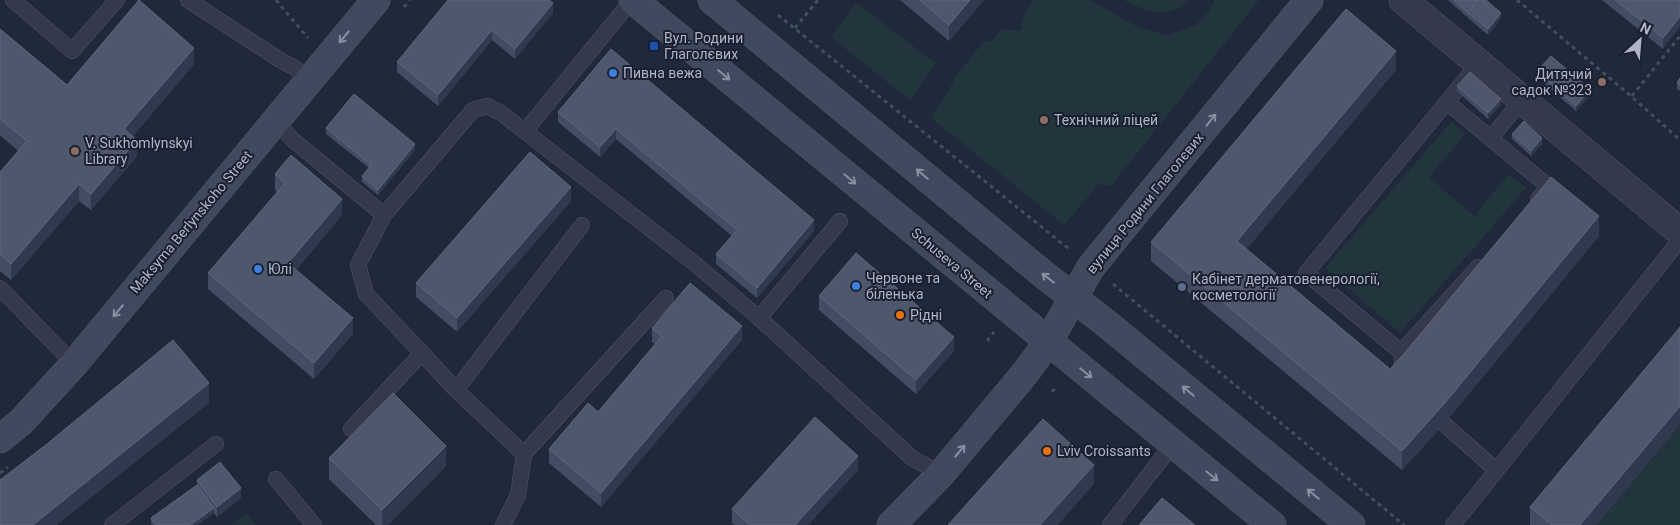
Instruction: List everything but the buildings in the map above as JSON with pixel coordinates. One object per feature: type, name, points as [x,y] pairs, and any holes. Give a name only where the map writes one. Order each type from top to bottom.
[{"type":"main road","name":"Maksyma Berlynskoho Street","points":[[0,439],[21,422],[74,364],[376,0]]},
{"type":"main road","name":"Schuseva Street","points":[[632,0],[1272,525]]},
{"type":"main road","points":[[712,0],[1351,525]]},
{"type":"main road","name":"вулиця Родини Глаголєвих","points":[[891,525],[941,474],[1026,372],[1048,342],[1091,267],[1309,0]]},
{"type":"street","points":[[1403,0],[1680,232]]},
{"type":"lane","points":[[13,0],[72,50],[117,0]]},
{"type":"lane","points":[[188,0],[295,68],[309,80]]},
{"type":"lane","points":[[526,130],[632,0]]},
{"type":"lane","points":[[1404,375],[1401,352],[1306,273],[1479,64]]},
{"type":"lane","points":[[1491,138],[1522,100]]},
{"type":"lane","points":[[1447,102],[1549,188],[1530,209]]},
{"type":"lane","points":[[524,454],[456,390],[366,294],[358,265],[384,215],[473,110],[487,106],[502,112],[526,130],[694,263],[759,318],[912,458],[941,474]]},
{"type":"lane","points":[[275,120],[294,140],[384,215]]},
{"type":"lane","points":[[759,318],[840,221]]},
{"type":"lane","points":[[456,390],[582,225]]},
{"type":"lane","points":[[1453,525],[1680,240]]},
{"type":"lane","points":[[1401,352],[1485,259]]},
{"type":"lane","points":[[0,288],[74,364]]},
{"type":"lane","points":[[503,525],[518,495],[524,454],[666,298]]},
{"type":"lane","points":[[351,429],[422,353]]},
{"type":"lane","points":[[1444,424],[1496,470]]},
{"type":"lane","points":[[112,525],[216,444]]},
{"type":"lane","points":[[1110,525],[1173,444]]},
{"type":"lane","points":[[276,479],[314,525]]},
{"type":"path","points":[[276,0],[313,45]]},
{"type":"path","points":[[795,28],[818,0]]},
{"type":"path","points":[[1517,0],[1632,96],[1680,140]]},
{"type":"path","points":[[1632,96],[1680,36]]},
{"type":"shaded area","name":"Технічний ліцей","points":[[1033,0],[1090,0],[1136,26],[1166,35],[1196,25],[1209,11],[1215,0],[1259,0],[1111,186],[1099,184],[1064,225],[931,118],[958,74],[983,42],[992,41],[1003,29],[1021,31],[1022,20]]},
{"type":"shaded area","points":[[1124,0],[1189,0],[1182,7],[1174,11],[1158,12],[1140,8]]},
{"type":"shaded area","points":[[856,2],[935,63],[911,101],[831,37]]},
{"type":"shaded area","points":[[1451,122],[1465,134],[1429,177],[1474,216],[1509,174],[1526,188],[1400,333],[1325,268]]},
{"type":"shaded area","points":[[1680,425],[1680,525],[1597,525]]},
{"type":"shaded area","points":[[246,513],[256,525],[231,525]]},
{"type":"place","name":"Вул. Родини Глаголєвих","points":[[654,46]]},
{"type":"place","name":"Пивна вежа","points":[[613,73]]},
{"type":"place","name":"Дитячий садок №323","points":[[1602,82]]},
{"type":"place","name":"Технічний ліцей","points":[[1044,120]]},
{"type":"place","name":"V. Sukhomlynskyi Library","points":[[75,151]]},
{"type":"place","name":"Юлі","points":[[258,269]]},
{"type":"place","name":"Червоне та біленька","points":[[856,286]]},
{"type":"place","name":"Кабінет дерматовенерології, косметології","points":[[1182,287]]},
{"type":"place","name":"Рідні","points":[[900,315]]},
{"type":"place","name":"Lviv Croissants","points":[[1047,451]]}]
